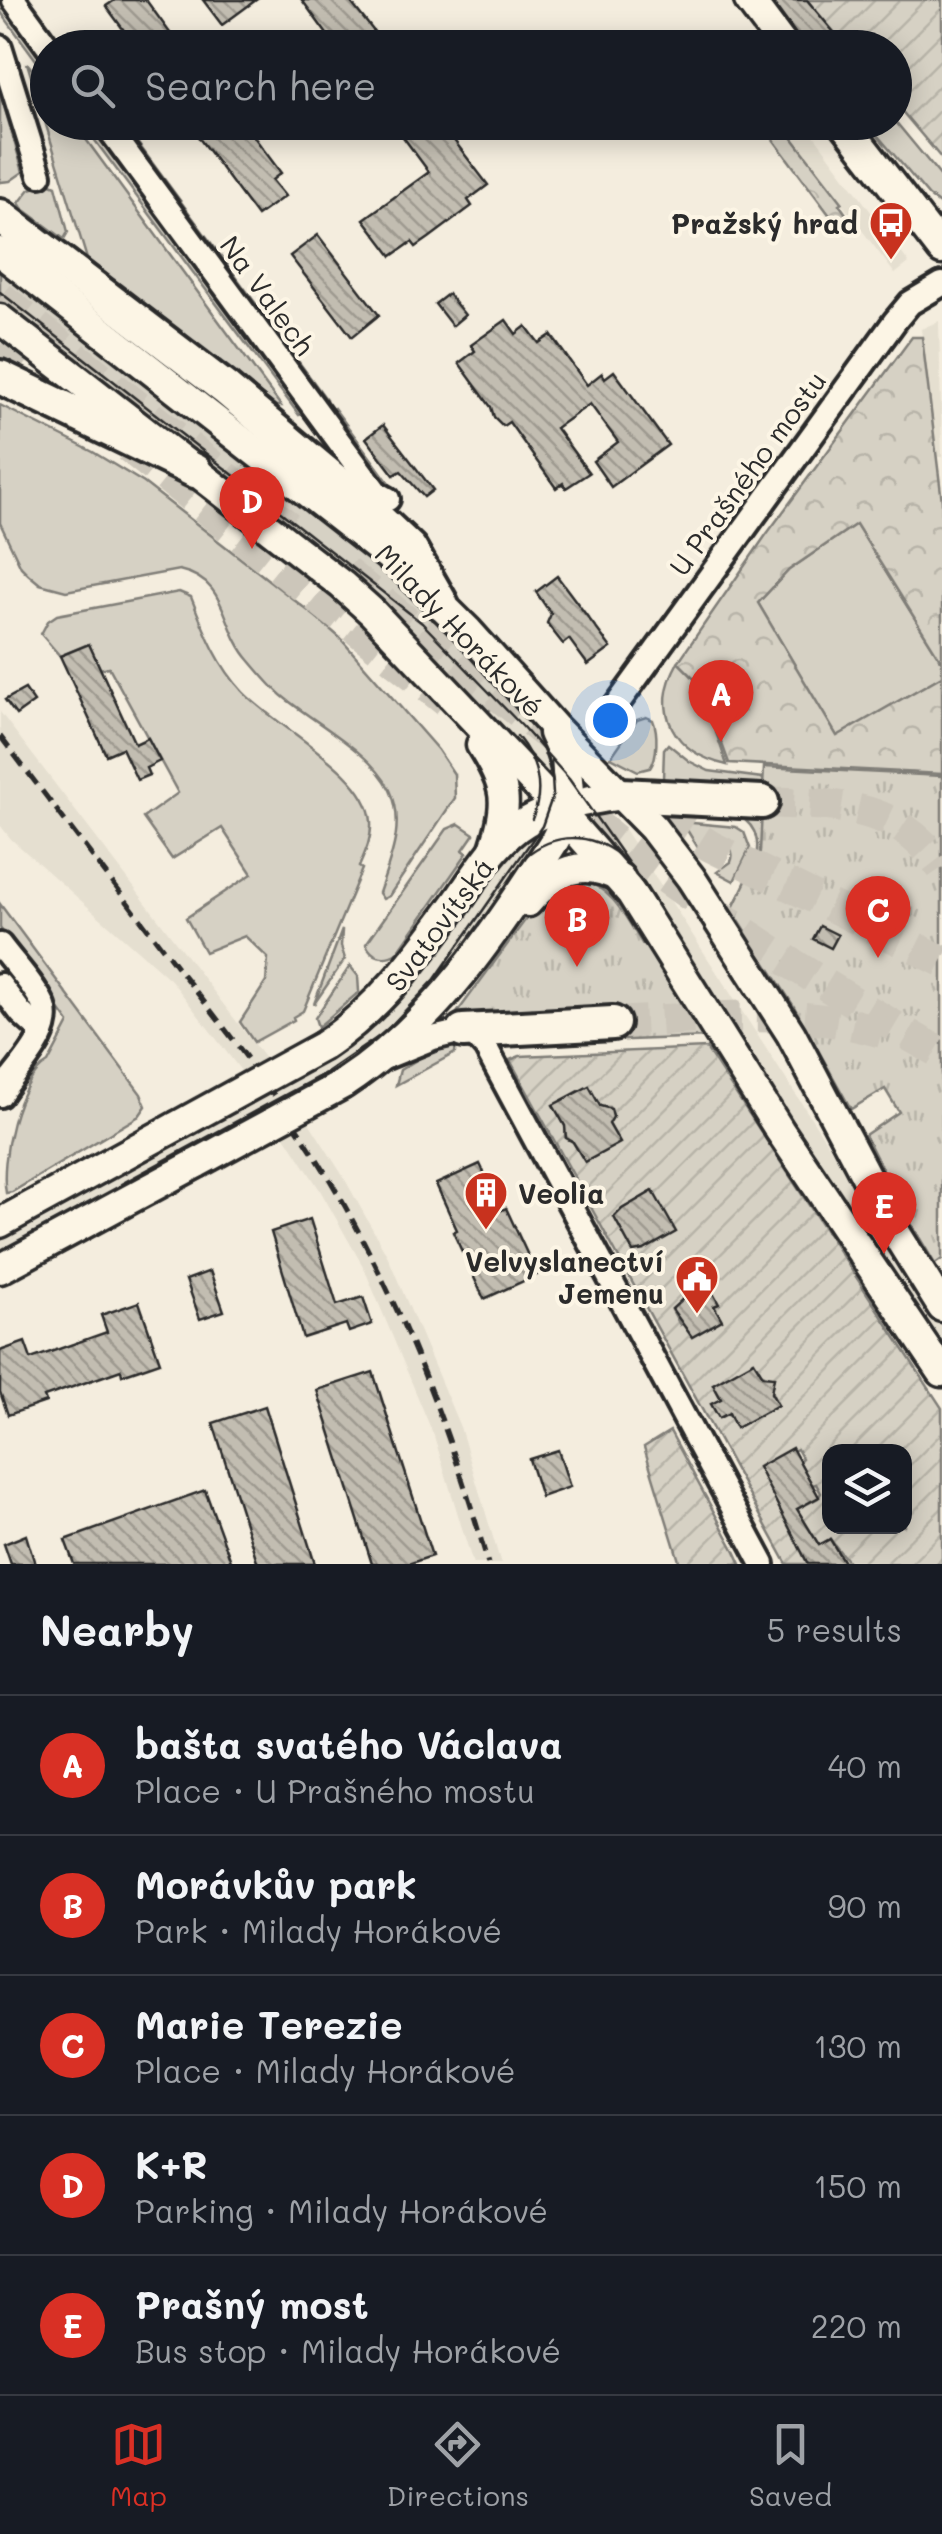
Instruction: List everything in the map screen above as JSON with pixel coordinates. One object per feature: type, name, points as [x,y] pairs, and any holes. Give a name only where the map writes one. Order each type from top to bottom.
[{"type":"highway","points":[[0,216],[226,389],[358,500],[410,549],[441,603]]},
{"type":"highway","points":[[0,377],[195,470]]},
{"type":"highway","points":[[621,795],[762,802]]},
{"type":"highway","points":[[463,1031],[613,1023]]},
{"type":"main road","points":[[749,0],[772,30]]},
{"type":"main road","points":[[857,140],[942,250]]},
{"type":"main road","name":"Milady Horákové","points":[[0,252],[370,539],[441,603],[653,828],[682,865],[791,1034],[897,1234],[942,1307]]},
{"type":"main road","name":"Milady Horákové","points":[[0,320],[342,586],[564,810],[620,879],[668,949],[780,1131],[942,1372]]},
{"type":"main road","points":[[449,692],[504,786],[503,818],[494,851]]},
{"type":"main road","points":[[539,711],[565,761],[570,792],[564,810]]},
{"type":"main road","points":[[564,810],[621,795]]},
{"type":"main road","name":"Svatovítská","points":[[0,1223],[322,1046],[353,1025],[390,992],[494,851],[524,823],[564,810]]},
{"type":"main road","name":"Svatovítská","points":[[0,1269],[343,1084],[376,1061],[426,1016],[463,974],[547,853],[564,810]]},
{"type":"main road","points":[[463,974],[555,875],[580,866],[597,868],[620,879]]},
{"type":"street","points":[[14,0],[35,30]]},
{"type":"street","points":[[0,47],[40,175]]},
{"type":"street","name":"Na Valech","points":[[117,140],[376,493],[388,500]]},
{"type":"street","name":"U Prašného mostu","points":[[613,710],[906,308],[942,284]]},
{"type":"street","points":[[0,945],[44,1006],[42,1032],[0,1095]]},
{"type":"street","points":[[0,985],[20,1013],[42,1032]]},
{"type":"street","points":[[376,1061],[433,1038],[463,1031],[486,1048],[764,1564]]},
{"type":"shaded area","points":[[794,140],[818,140],[909,263],[895,274]]},
{"type":"shaded area","points":[[939,321],[942,457],[937,457],[921,329]]},
{"type":"shaded area","points":[[508,693],[552,746],[560,799],[515,739],[488,712]]},
{"type":"shaded area","points":[[0,712],[282,1081],[385,1012],[421,972],[512,844],[551,822],[528,859],[409,1014],[363,1054],[293,1097],[388,1257],[460,1427],[501,1564],[473,1564],[434,1436],[364,1268],[268,1110],[0,1256],[0,1235],[245,1076],[171,980],[0,825]]},
{"type":"shaded area","points":[[577,817],[622,826],[942,1320],[942,1355],[632,874]]},
{"type":"green space","points":[[807,0],[942,0],[942,159],[912,123],[912,30],[833,30]]},
{"type":"green space","points":[[6,6],[30,36],[30,52],[0,11]]},
{"type":"green space","points":[[0,92],[23,172],[10,181],[0,182]]},
{"type":"green space","points":[[51,140],[86,140],[281,406],[276,406],[87,259]]},
{"type":"green space","points":[[95,140],[108,140],[309,412],[299,415]]},
{"type":"green space","points":[[127,140],[136,140],[326,399],[320,403]]},
{"type":"green space","points":[[774,140],[794,140],[842,202],[839,204],[856,228],[848,224],[840,229]]},
{"type":"green space","points":[[881,140],[911,140],[942,178],[942,206]]},
{"type":"green space","points":[[49,183],[56,186],[68,232],[64,239],[19,203],[30,189]]},
{"type":"green space","points":[[0,264],[406,584],[511,691],[483,716],[0,306]]},
{"type":"green space","points":[[912,337],[922,337],[942,501],[942,662],[856,524],[789,570],[758,603],[837,736],[942,676],[942,774],[729,763],[700,684],[678,662]]},
{"type":"green space","points":[[0,405],[144,483],[316,617],[339,637],[438,750],[454,774],[455,798],[389,896],[383,899],[379,893],[396,829],[390,790],[356,750],[265,679],[240,648],[207,584],[179,570],[66,591],[40,584],[21,567],[0,523]]},
{"type":"green space","points":[[334,408],[390,484],[383,483],[328,413]]},
{"type":"green space","points":[[856,524],[942,662],[942,676],[837,737],[758,603],[789,570]]},
{"type":"green space","points":[[179,592],[191,597],[212,647],[243,692],[355,786],[371,822],[359,867],[362,869],[303,1011],[254,1042],[240,1022],[266,982],[268,958],[245,936],[205,952],[186,918],[252,874],[222,828],[172,859],[143,818],[178,793],[109,667],[100,669],[88,644],[60,656],[41,634],[48,621],[57,615]]},
{"type":"green space","points":[[678,662],[700,684],[727,765],[693,751],[672,728],[666,698]]},
{"type":"green space","points":[[646,717],[655,725],[656,751],[650,768],[638,771],[611,757],[637,720]]},
{"type":"green space","points":[[668,744],[709,771],[762,778],[809,853],[742,925],[732,909],[757,852],[753,830],[745,820],[761,821],[763,784],[663,779],[664,749]]},
{"type":"green space","points":[[764,767],[942,776],[942,1259],[935,1264],[865,1135],[899,1112],[885,1089],[851,1109],[793,1005],[732,910],[760,852]]},
{"type":"green space","points":[[682,822],[736,827],[744,832],[750,848],[734,881],[717,872],[731,862],[729,846],[720,841],[700,851]]},
{"type":"green space","points":[[459,824],[474,834],[463,850],[467,853],[397,953],[388,957],[375,955],[366,944],[447,829]]},
{"type":"green space","points":[[580,880],[601,889],[618,905],[643,945],[651,947],[709,1037],[520,1044],[496,1050],[494,1046],[612,1007],[451,1021],[537,904],[554,888]]},
{"type":"green space","points":[[0,904],[146,1106],[139,1116],[6,1193],[8,1143],[19,1103],[37,1072],[48,1063],[69,1023],[0,928]]},
{"type":"green space","points":[[342,930],[345,959],[314,1004]]},
{"type":"green space","points":[[350,966],[358,976],[359,992],[318,1027],[315,1018]]},
{"type":"green space","points":[[456,1042],[455,1053],[396,1085],[400,1070]]},
{"type":"green space","points":[[706,1048],[942,1408],[942,1564],[850,1564],[830,1539],[803,1554],[808,1564],[787,1564],[510,1060],[520,1056]],"holes":[[[554,1105],[609,1107],[613,1114],[608,1122],[619,1143],[585,1162],[572,1140],[565,1137],[566,1128]],[[653,1191],[633,1251],[614,1217]],[[710,1289],[718,1304],[680,1325],[672,1310],[690,1293],[695,1297]],[[761,1373],[772,1379],[770,1388],[777,1405],[737,1427],[728,1413],[712,1404],[721,1399],[713,1384]],[[797,1449],[812,1485],[816,1484],[821,1493],[786,1515],[793,1451]]]},
{"type":"green space","points":[[670,1431],[741,1564],[680,1564],[644,1447]]},
{"type":"building","points":[[115,0],[146,0],[168,30],[124,30],[106,6]]},
{"type":"building","points":[[203,0],[256,0],[222,25]]},
{"type":"building","points":[[302,0],[349,0],[373,30],[324,30]]},
{"type":"building","points":[[771,0],[807,0],[832,30],[793,30]]},
{"type":"building","points":[[200,140],[256,140],[281,173],[272,180],[285,196],[257,216]]},
{"type":"building","points":[[405,140],[454,140],[488,185],[468,200],[472,206],[429,238],[416,247],[412,242],[392,256],[364,219],[429,172]]},
{"type":"building","points":[[318,235],[379,315],[352,337],[290,256]]},
{"type":"building","points":[[448,294],[465,315],[452,326],[435,304]]},
{"type":"building","points":[[506,320],[516,334],[526,326],[539,343],[551,335],[587,385],[602,373],[605,378],[614,371],[668,445],[611,487],[593,461],[618,442],[590,404],[556,428],[589,473],[566,488],[563,483],[556,488],[509,422],[503,426],[494,417],[459,363],[475,351],[471,345]]},
{"type":"building","points":[[383,425],[433,490],[424,497],[401,471],[394,475],[366,438]]},
{"type":"building","points":[[557,576],[611,648],[588,665],[569,639],[563,644],[547,623],[551,614],[536,592]]},
{"type":"building","points":[[89,644],[135,744],[148,738],[160,761],[146,768],[149,775],[137,780],[122,748],[106,755],[60,656]]},
{"type":"building","points":[[25,689],[34,702],[16,715],[5,700]]},
{"type":"building","points":[[820,926],[838,935],[831,948],[813,939]]},
{"type":"building","points":[[589,1086],[600,1106],[611,1109],[613,1117],[609,1124],[620,1143],[585,1162],[573,1142],[566,1138],[565,1126],[553,1105]]},
{"type":"building","name":"Veolia","points":[[480,1164],[502,1210],[506,1208],[537,1275],[484,1299],[436,1184]]},
{"type":"building","points":[[653,1191],[676,1232],[633,1252],[614,1217]]},
{"type":"building","points":[[310,1219],[337,1305],[363,1297],[372,1324],[349,1332],[346,1324],[303,1338],[271,1232]]},
{"type":"building","points":[[210,1271],[224,1311],[200,1319],[186,1280]]},
{"type":"building","name":"Velvyslanectví Jemenu","points":[[710,1288],[722,1320],[692,1337],[672,1309],[688,1294]]},
{"type":"building","points":[[139,1302],[160,1362],[122,1375],[121,1370],[44,1397],[46,1402],[8,1415],[0,1392],[0,1351],[25,1342],[31,1359],[107,1332],[101,1315]]},
{"type":"building","points":[[754,1361],[763,1376],[774,1377],[771,1393],[778,1405],[736,1428],[729,1413],[719,1418],[711,1404],[721,1399],[713,1384]]},
{"type":"building","points":[[373,1372],[432,1556],[408,1564],[372,1564],[317,1390]]},
{"type":"building","points":[[265,1406],[315,1564],[258,1564],[213,1423]]},
{"type":"building","points":[[792,1448],[819,1497],[797,1509],[819,1545],[830,1539],[845,1564],[808,1564],[758,1467]]},
{"type":"building","points":[[558,1450],[570,1487],[541,1497],[529,1459]]},
{"type":"building","points":[[205,1490],[232,1564],[74,1564],[65,1540]]},
{"type":"building","points":[[26,1535],[35,1564],[11,1564],[4,1544]]},
{"type":"tunnel","points":[[0,297],[299,535]]},
{"type":"tunnel","points":[[0,345],[79,408]]},
{"type":"tunnel","points":[[129,447],[446,701]]},
{"type":"tunnel","points":[[345,572],[564,748]]},
{"type":"tunnel","points":[[620,789],[710,846],[942,961]]},
{"type":"tunnel","points":[[553,790],[742,931],[942,1054]]},
{"type":"tunnel","points":[[762,802],[839,807],[884,818],[924,846],[942,868]]},
{"type":"tunnel","points":[[613,1023],[782,1017],[816,1019],[882,1032]]},
{"type":"tram line","points":[[0,292],[422,623],[569,779],[657,904]]},
{"type":"tram line","points":[[517,736],[537,775],[538,797],[532,819]]},
{"type":"tram line","points":[[121,1184],[327,1072],[384,1033],[435,979],[542,826],[553,795],[551,759]]},
{"type":"tram line","points":[[525,857],[548,843],[572,838],[597,843],[620,856]]},
{"type":"railway","points":[[0,736],[246,1057],[341,1199],[386,1287],[425,1377],[488,1564]]},
{"type":"place","name":"Pražský hrad","points":[[891,261]]},
{"type":"place","name":"K+R","points":[[252,549]]},
{"type":"place","name":"bašta svatého Václava","points":[[721,742]]},
{"type":"place","name":"Marie Terezie","points":[[878,958]]},
{"type":"place","name":"Morávkův park","points":[[577,967]]},
{"type":"place","name":"Veolia","points":[[486,1231]]},
{"type":"place","name":"Prašný most","points":[[884,1254]]},
{"type":"place","name":"Velvyslanectví Jemenu","points":[[697,1315]]}]
